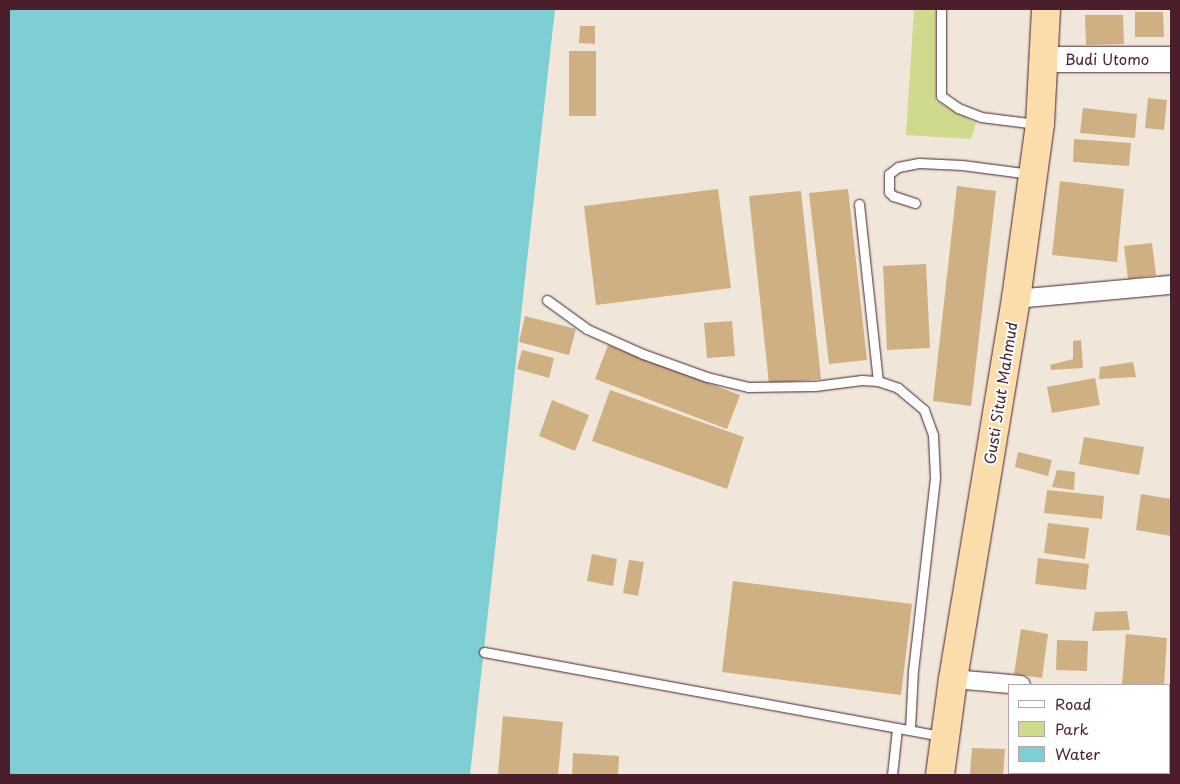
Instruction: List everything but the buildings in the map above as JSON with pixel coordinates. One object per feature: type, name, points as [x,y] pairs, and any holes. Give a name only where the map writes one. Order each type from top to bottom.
[{"type":"highway","name":"Gusti Situt Mahmud","points":[[940,775],[953,679],[1016,299],[1040,124],[1046,9]]},
{"type":"street","name":"Budi Utomo","points":[[1044,59],[1171,59]]},
{"type":"street","points":[[1016,299],[1171,285]]},
{"type":"street","points":[[953,679],[1010,684]]},
{"type":"lane","points":[[941,9],[941,96],[958,108],[981,117],[1040,124]]},
{"type":"lane","points":[[915,202],[893,196],[889,192],[889,174],[898,167],[919,163],[962,165],[1033,175]]},
{"type":"lane","points":[[859,204],[878,382]]},
{"type":"lane","points":[[547,300],[587,329],[643,354],[723,382],[748,387],[815,386],[862,380],[878,382],[898,388],[924,410],[936,454],[932,518],[913,670],[910,730]]},
{"type":"lane","points":[[484,652],[945,736]]},
{"type":"lane","points":[[892,775],[897,728]]},
{"type":"green space","points":[[914,9],[936,9],[936,101],[976,123],[971,139],[906,135]]},
{"type":"water","points":[[9,9],[555,9],[470,775],[9,775]]}]
